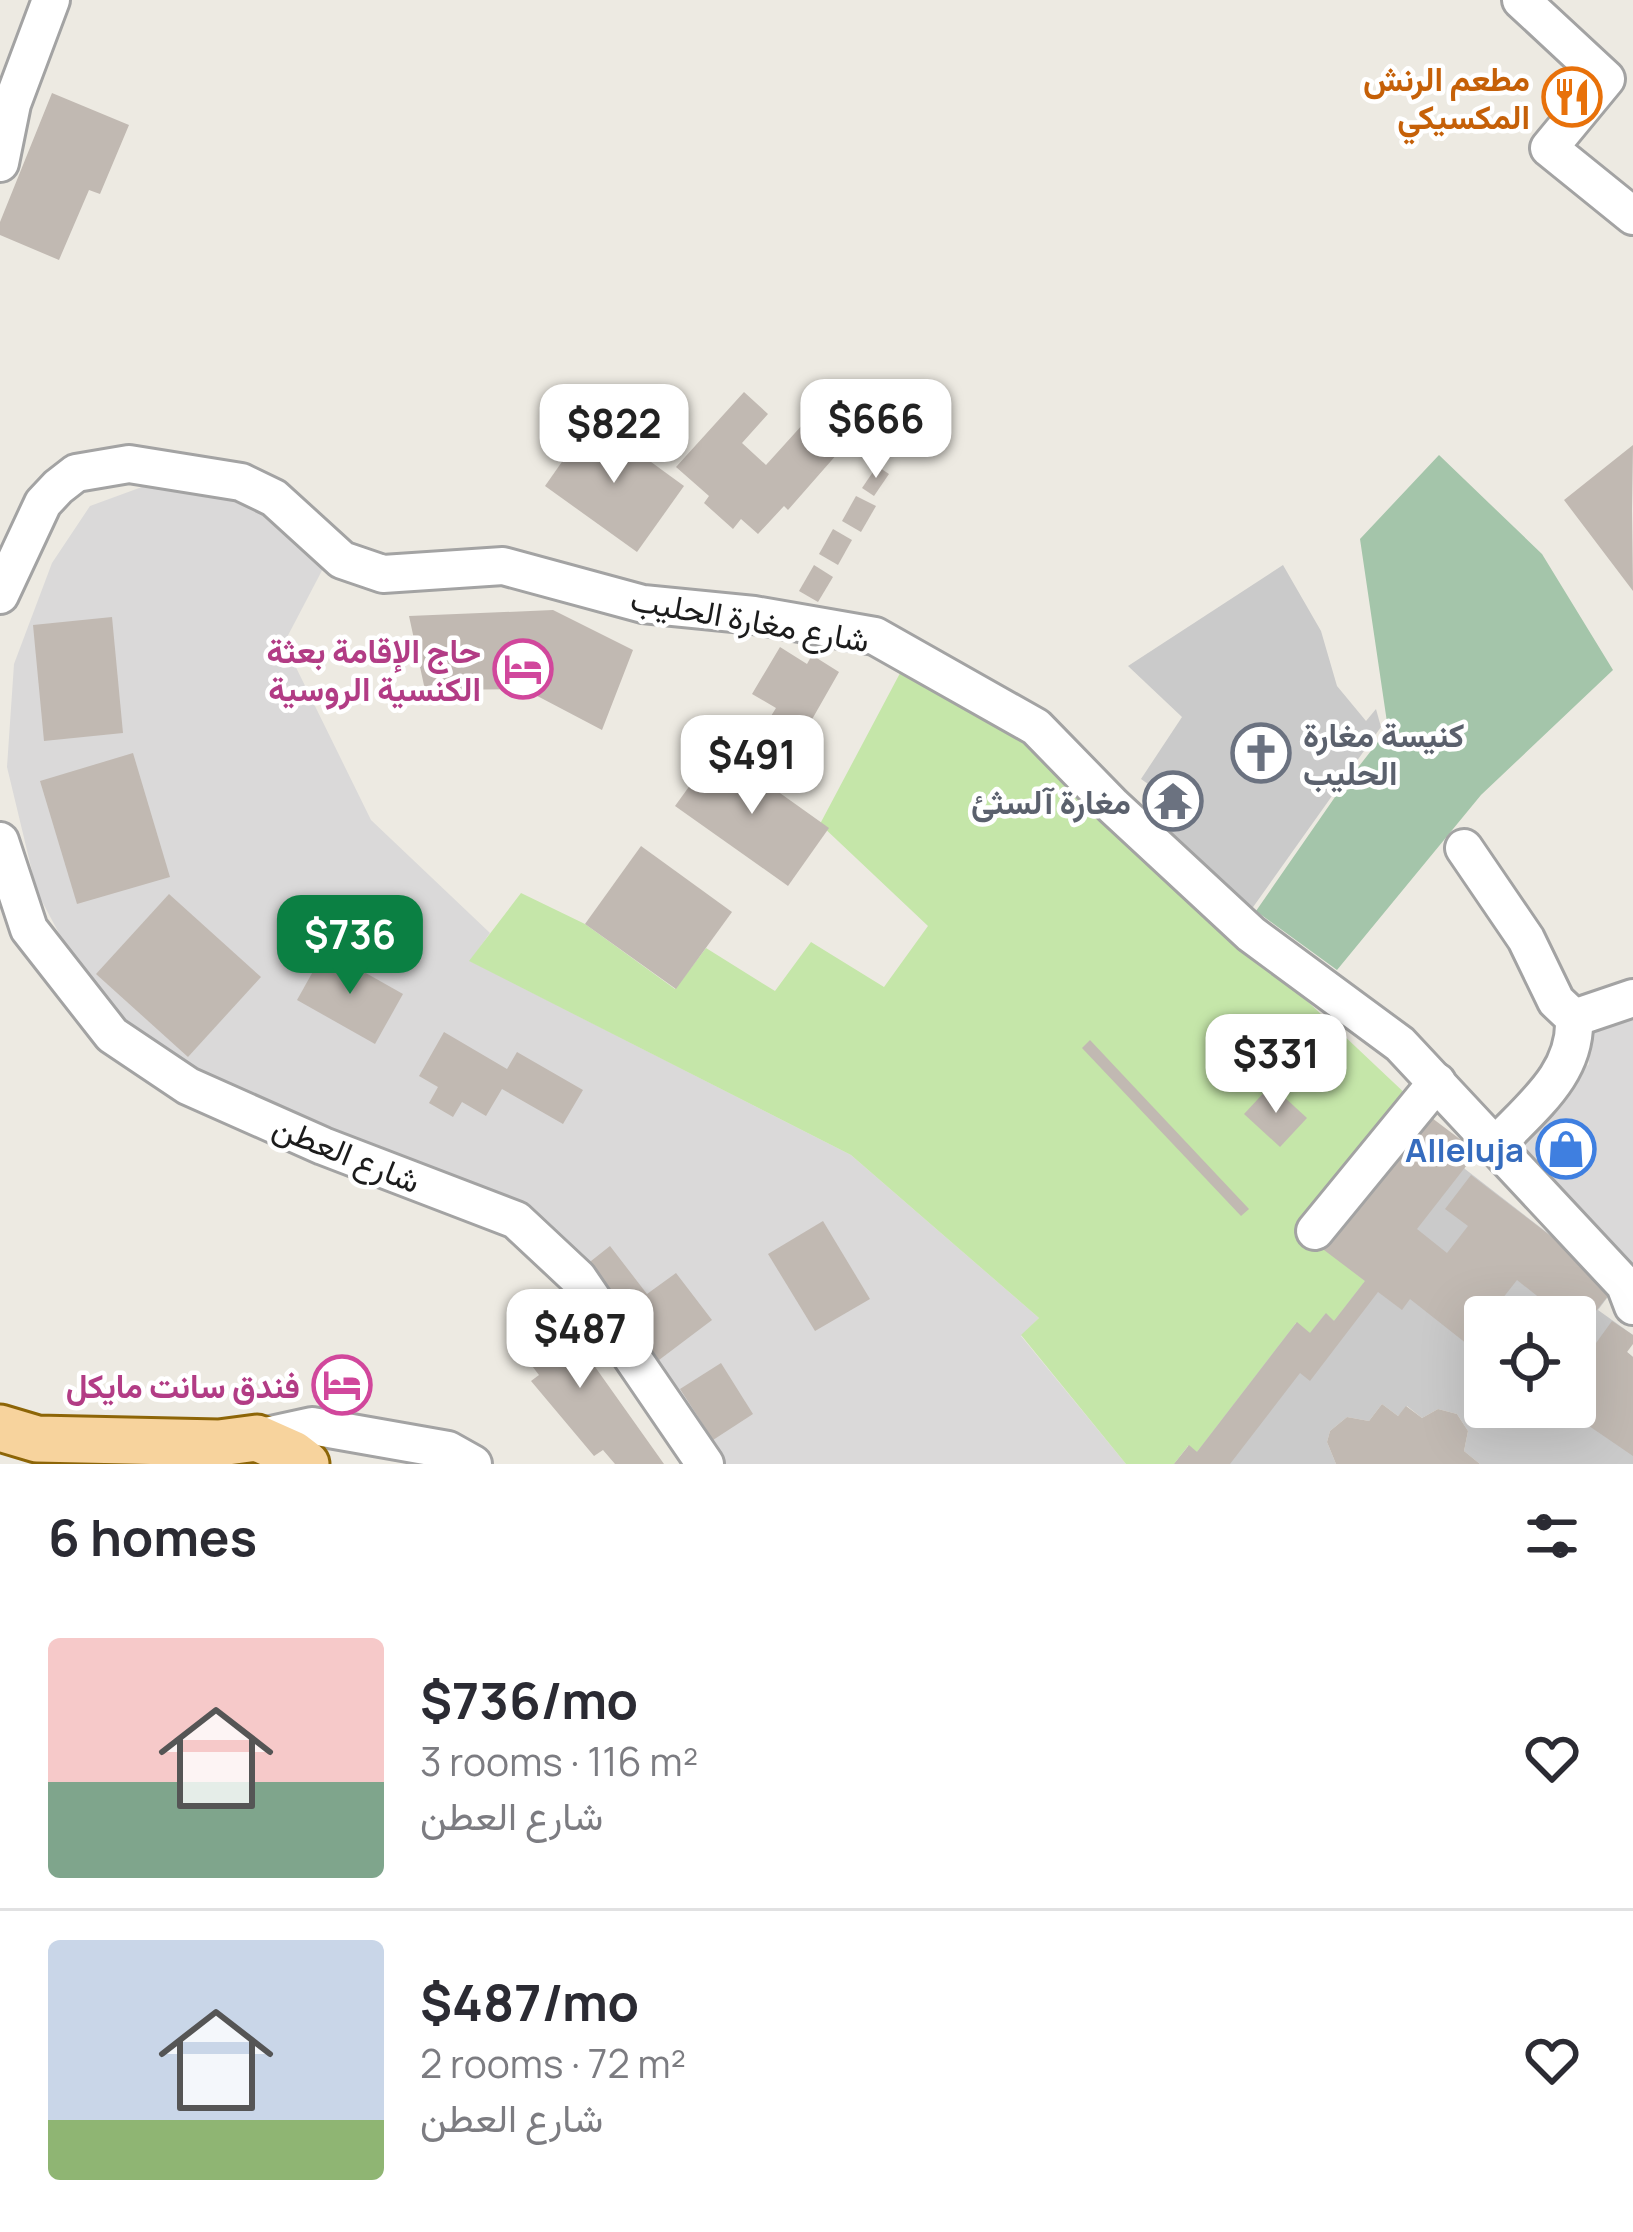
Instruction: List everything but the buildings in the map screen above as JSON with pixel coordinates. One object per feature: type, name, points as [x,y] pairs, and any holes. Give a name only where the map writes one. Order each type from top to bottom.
[{"type":"main road","points":[[0,1428],[37,1439],[293,1454],[309,1445]]},
{"type":"street","points":[[0,163],[13,104],[51,0]]},
{"type":"street","points":[[1521,0],[1606,79],[1549,148],[1633,216]]},
{"type":"street","name":"شارع مغارة الحليب","points":[[0,595],[44,503],[58,487],[76,473],[129,464],[242,482],[274,498],[342,560],[382,574],[502,566],[643,604],[754,615],[875,636],[1036,727],[1234,918],[1400,1044],[1625,1285],[1633,1306]]},
{"type":"street","name":"شارع العطن","points":[[0,841],[29,929],[112,1035],[188,1086],[322,1146],[516,1220],[578,1278],[705,1464]]},
{"type":"street","points":[[1464,848],[1526,940],[1556,1001],[1574,1018],[1576,1044],[1564,1069],[1495,1147]]},
{"type":"street","points":[[1574,1018],[1633,998]]},
{"type":"street","points":[[1315,1231],[1437,1082]]},
{"type":"street","points":[[309,1445],[460,1457]]},
{"type":"street","points":[[309,1445],[361,1464]]},
{"type":"street","points":[[403,1464],[460,1457]]},
{"type":"shaded area","points":[[161,480],[255,500],[328,559],[284,643],[371,820],[490,933],[470,961],[851,1155],[1039,1318],[1021,1336],[1126,1464],[699,1464],[521,1231],[207,1097],[85,982],[37,892],[7,767],[14,664],[52,563],[90,506]]},
{"type":"shaded area","name":"كنيسة مغارة الحليب","points":[[1283,565],[1321,631],[1337,686],[1366,721],[1376,709],[1381,727],[1251,910],[1165,827],[1179,806],[1141,779],[1182,717],[1128,666]]},
{"type":"shaded area","points":[[1633,1009],[1633,1290],[1517,1154],[1550,1102],[1589,1064],[1582,1032]]},
{"type":"shaded area","points":[[1428,1115],[1465,1169],[1616,1286],[1598,1310],[1633,1335],[1627,1352],[1633,1357],[1633,1464],[1480,1464],[1464,1451],[1466,1428],[1596,1428],[1596,1296],[1464,1296],[1464,1425],[1457,1414],[1438,1409],[1422,1418],[1407,1406],[1398,1416],[1382,1404],[1369,1421],[1347,1417],[1330,1431],[1327,1442],[1336,1464],[1174,1464],[1297,1322],[1326,1313],[1364,1282],[1324,1250]]},
{"type":"green space","points":[[1439,455],[1542,554],[1613,670],[1481,795],[1337,970],[1256,911],[1388,729],[1360,539]]},
{"type":"green space","points":[[907,660],[1022,732],[1428,1115],[1324,1249],[1365,1281],[1334,1321],[1325,1314],[1310,1333],[1296,1323],[1197,1452],[1188,1446],[1174,1464],[1126,1464],[1021,1335],[1039,1318],[851,1155],[469,961],[521,893],[585,924],[675,989],[706,948],[775,991],[811,942],[884,987],[928,926],[820,824]]},
{"type":"place","name":"مطعم الرنش المكسيكي","points":[[1572,97]]},
{"type":"place","name":"حاج الإقامة بعثة الكنسية الروسية","points":[[523,669]]},
{"type":"place","name":"كنيسة مغارة الحليب","points":[[1261,753]]},
{"type":"place","name":"مغارة آلسثئ","points":[[1173,801]]},
{"type":"place","name":"Alleluja","points":[[1566,1149]]},
{"type":"place","name":"فندق سانت مايكل","points":[[342,1385]]}]
